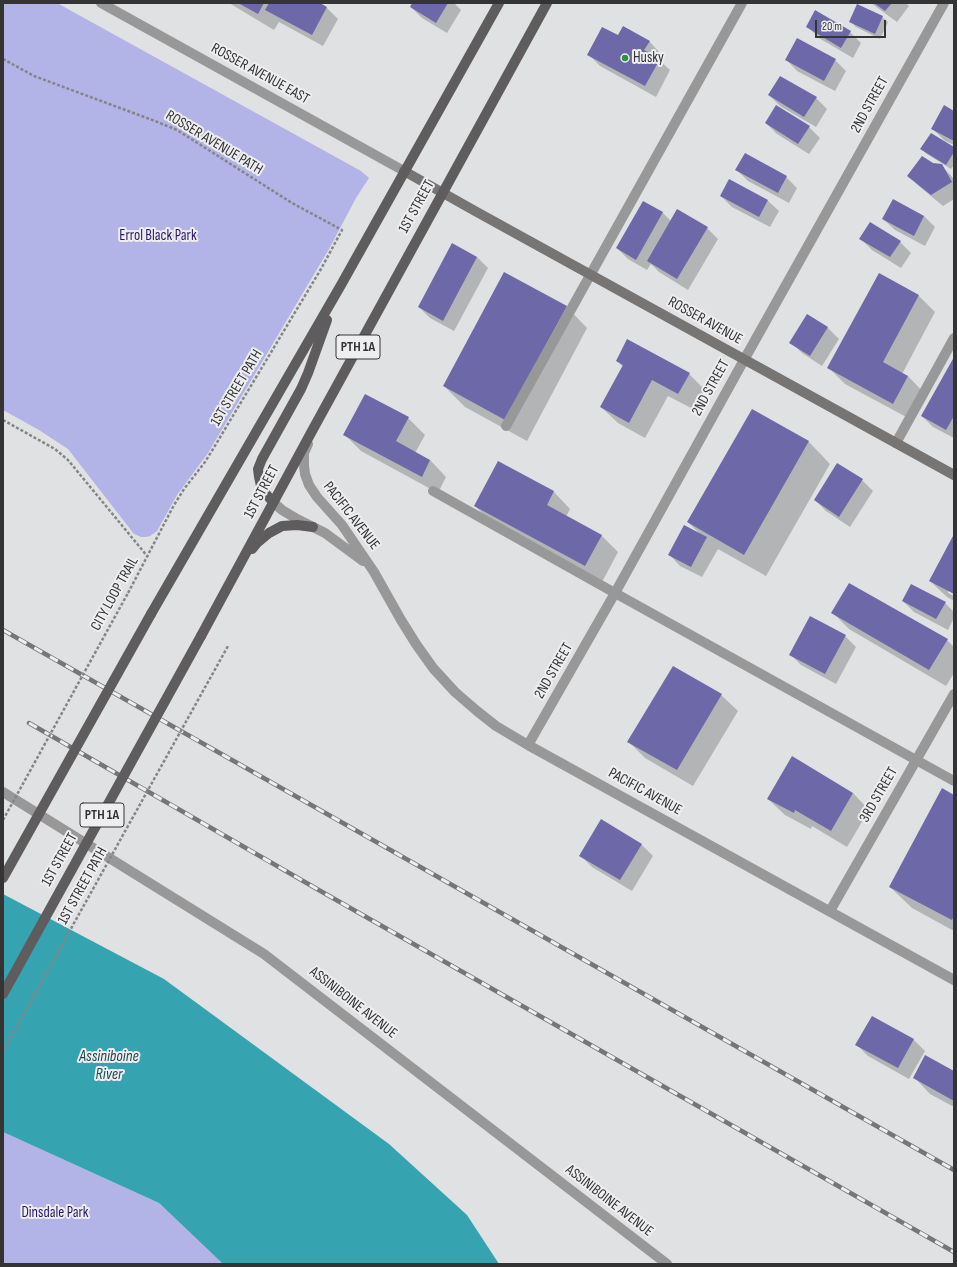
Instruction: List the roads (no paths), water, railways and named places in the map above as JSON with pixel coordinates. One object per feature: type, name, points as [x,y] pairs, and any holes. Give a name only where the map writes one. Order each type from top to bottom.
[{"type":"main road","name":"1ST STREET","points":[[3,994],[201,636],[547,3]]},
{"type":"main road","name":"1ST STREET","points":[[3,878],[151,614],[341,285],[496,4]]},
{"type":"main road","points":[[273,502],[261,486],[258,477],[258,469],[262,459],[301,389],[341,285]]},
{"type":"main road","points":[[240,564],[257,543],[269,533],[282,526],[297,525],[313,527]]},
{"type":"street","name":"ROSSER AVENUE EAST","points":[[101,3],[404,171]]},
{"type":"street","points":[[506,426],[742,3]]},
{"type":"street","name":"2ND STREET","points":[[528,745],[615,594],[944,3]]},
{"type":"street","name":"ROSSER AVENUE","points":[[404,171],[954,475]]},
{"type":"street","points":[[896,443],[954,338]]},
{"type":"street","name":"PACIFIC AVENUE","points":[[312,431],[304,453],[305,474],[309,485],[317,497],[342,525],[374,572],[405,626],[433,668],[455,692],[477,711],[500,728],[528,745],[954,980]]},
{"type":"street","points":[[433,491],[615,594],[954,781]]},
{"type":"street","name":"PACIFIC AVENUE","points":[[273,502],[282,510],[324,533],[349,550],[366,562],[374,572]]},
{"type":"street","name":"3RD STREET","points":[[830,912],[954,694]]},
{"type":"street","name":"ASSINIBOINE AVENUE","points":[[3,792],[264,954],[667,1264]]},
{"type":"water","name":"Assiniboine River","points":[[3,894],[164,979],[389,1144],[467,1215],[499,1264],[223,1264],[159,1203],[3,1132]]},
{"type":"railway","points":[[3,630],[954,1170]]},
{"type":"railway","points":[[29,723],[954,1252]]},
{"type":"place","name":"Husky","points":[[625,58]]},
{"type":"park label","name":"Errol Black Park","points":[[158,236]]},
{"type":"park label","name":"Dinsdale Park","points":[[55,1213]]}]
